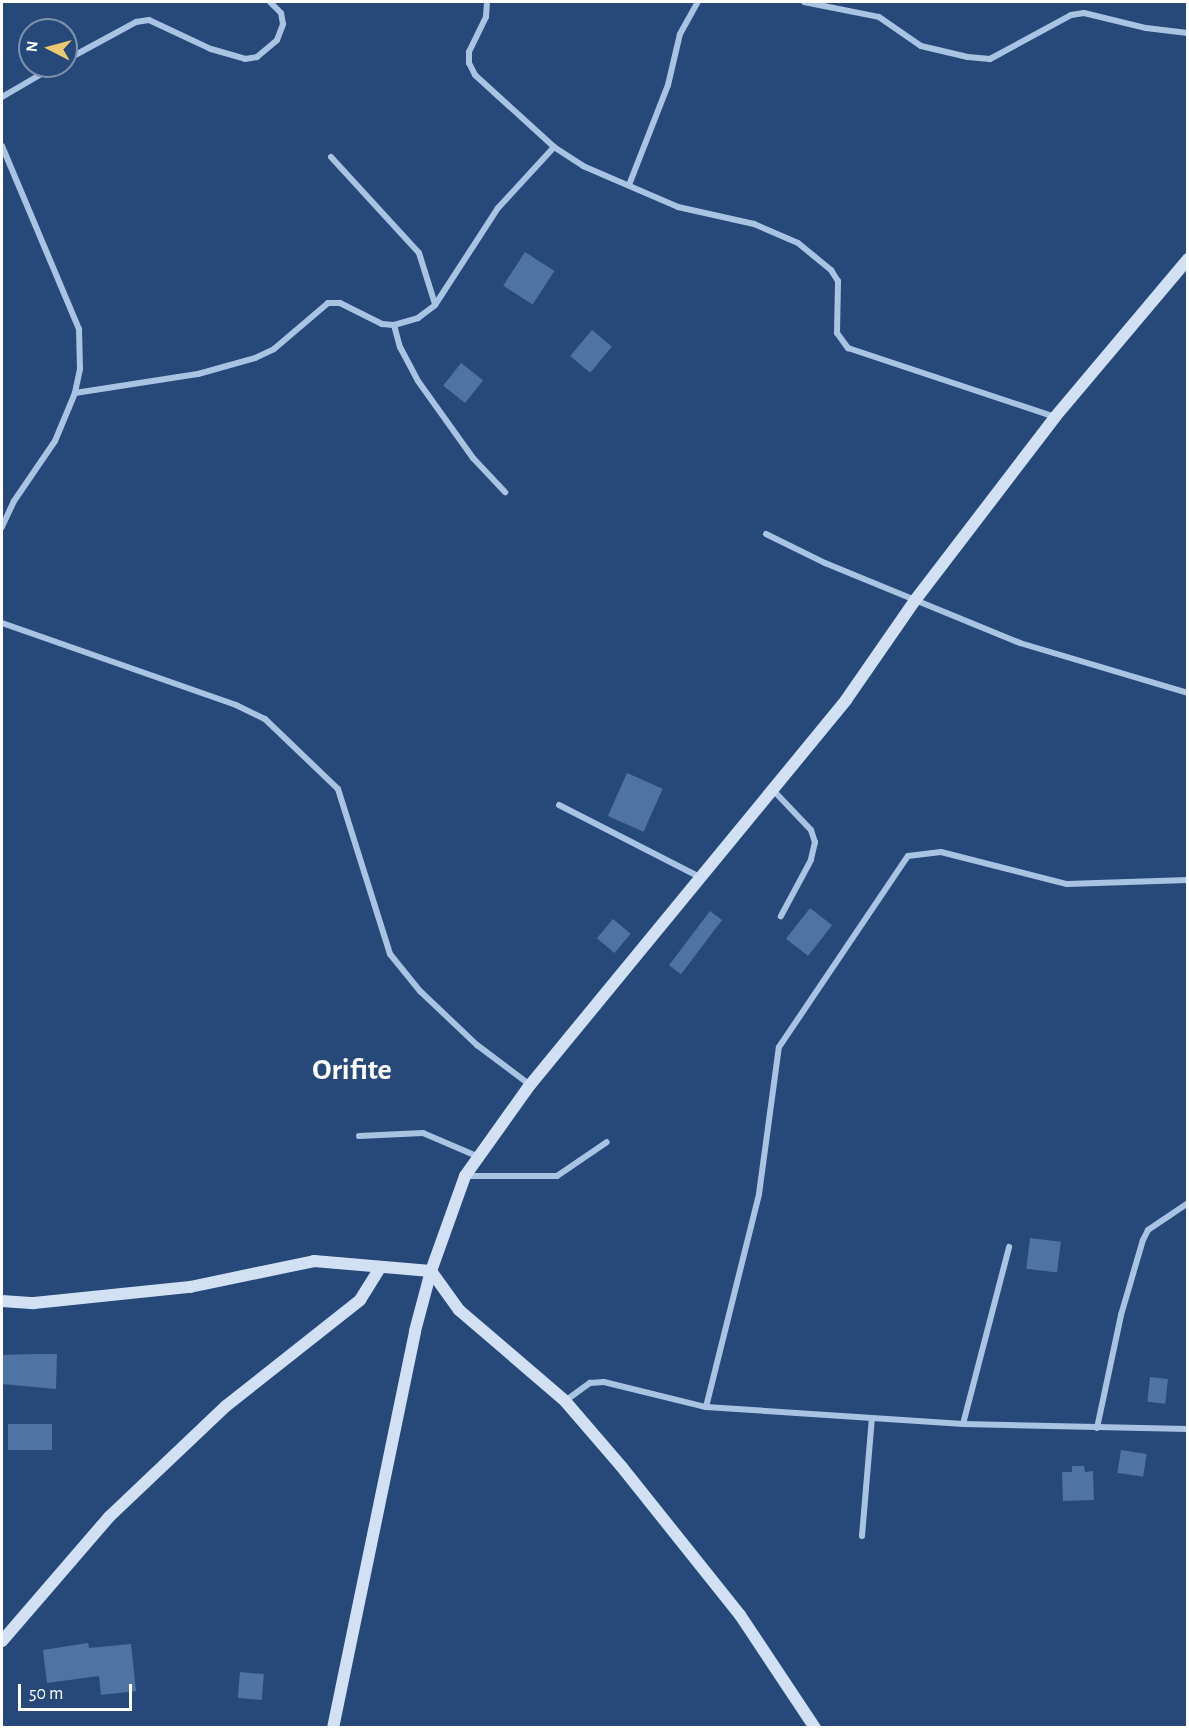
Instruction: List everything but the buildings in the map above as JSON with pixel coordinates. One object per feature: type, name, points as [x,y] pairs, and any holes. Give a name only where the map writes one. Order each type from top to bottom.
[{"type":"street","points":[[78,53],[136,22],[149,20],[211,49],[245,59],[257,57],[277,40],[283,24],[281,13],[270,2]]},
{"type":"street","points":[[487,2],[486,17],[470,52],[469,63],[475,75],[554,147],[583,166],[678,207],[754,224],[798,243],[838,280],[837,333],[848,348],[1055,417]]},
{"type":"street","points":[[629,185],[668,85],[680,34],[698,2]]},
{"type":"street","points":[[804,2],[879,16],[921,46],[979,58],[990,58],[1071,15],[1084,13],[1146,28],[1188,33]]},
{"type":"street","points":[[2,97],[34,78]]},
{"type":"street","points":[[2,146],[79,329],[80,369],[75,393],[56,441],[14,501],[2,527]]},
{"type":"street","points":[[75,393],[198,374],[255,358],[274,350],[328,303],[340,303],[382,324],[394,325],[418,318],[435,305],[461,259],[498,208],[554,147]]},
{"type":"street","points":[[331,157],[418,253],[435,305]]},
{"type":"street","points":[[333,1728],[415,1331],[430,1271],[465,1176],[477,1156],[530,1085],[701,877],[770,788],[846,700],[916,599],[1055,417],[1188,259]]},
{"type":"street","points":[[394,325],[400,347],[418,381],[473,458],[505,492]]},
{"type":"street","points":[[766,534],[825,563],[1020,643],[1188,693]]},
{"type":"street","points":[[2,623],[225,701],[265,718],[338,789],[390,954],[420,991],[477,1045],[530,1085]]},
{"type":"street","points":[[770,788],[812,830],[815,843],[811,860],[781,916]]},
{"type":"street","points":[[559,805],[701,877]]},
{"type":"street","points":[[706,1407],[759,1194],[778,1047],[908,856],[941,852],[1067,884],[1188,880]]},
{"type":"street","points":[[359,1136],[423,1133],[477,1156]]},
{"type":"street","points":[[465,1176],[557,1176],[608,1142]]},
{"type":"street","points":[[1097,1428],[1121,1315],[1143,1240],[1148,1230],[1188,1203]]},
{"type":"street","points":[[963,1424],[1009,1247]]},
{"type":"street","points":[[2,1300],[34,1303],[190,1287],[314,1261],[430,1271],[459,1310],[565,1401],[740,1616],[815,1728]]},
{"type":"street","points":[[2,1641],[109,1517],[226,1406],[360,1300],[381,1267]]},
{"type":"street","points":[[565,1401],[590,1383],[604,1382],[706,1407],[963,1424],[1188,1429]]},
{"type":"street","points":[[861,1536],[872,1418]]},
{"type":"district","name":"Orifite","points":[[352,1070]]}]
